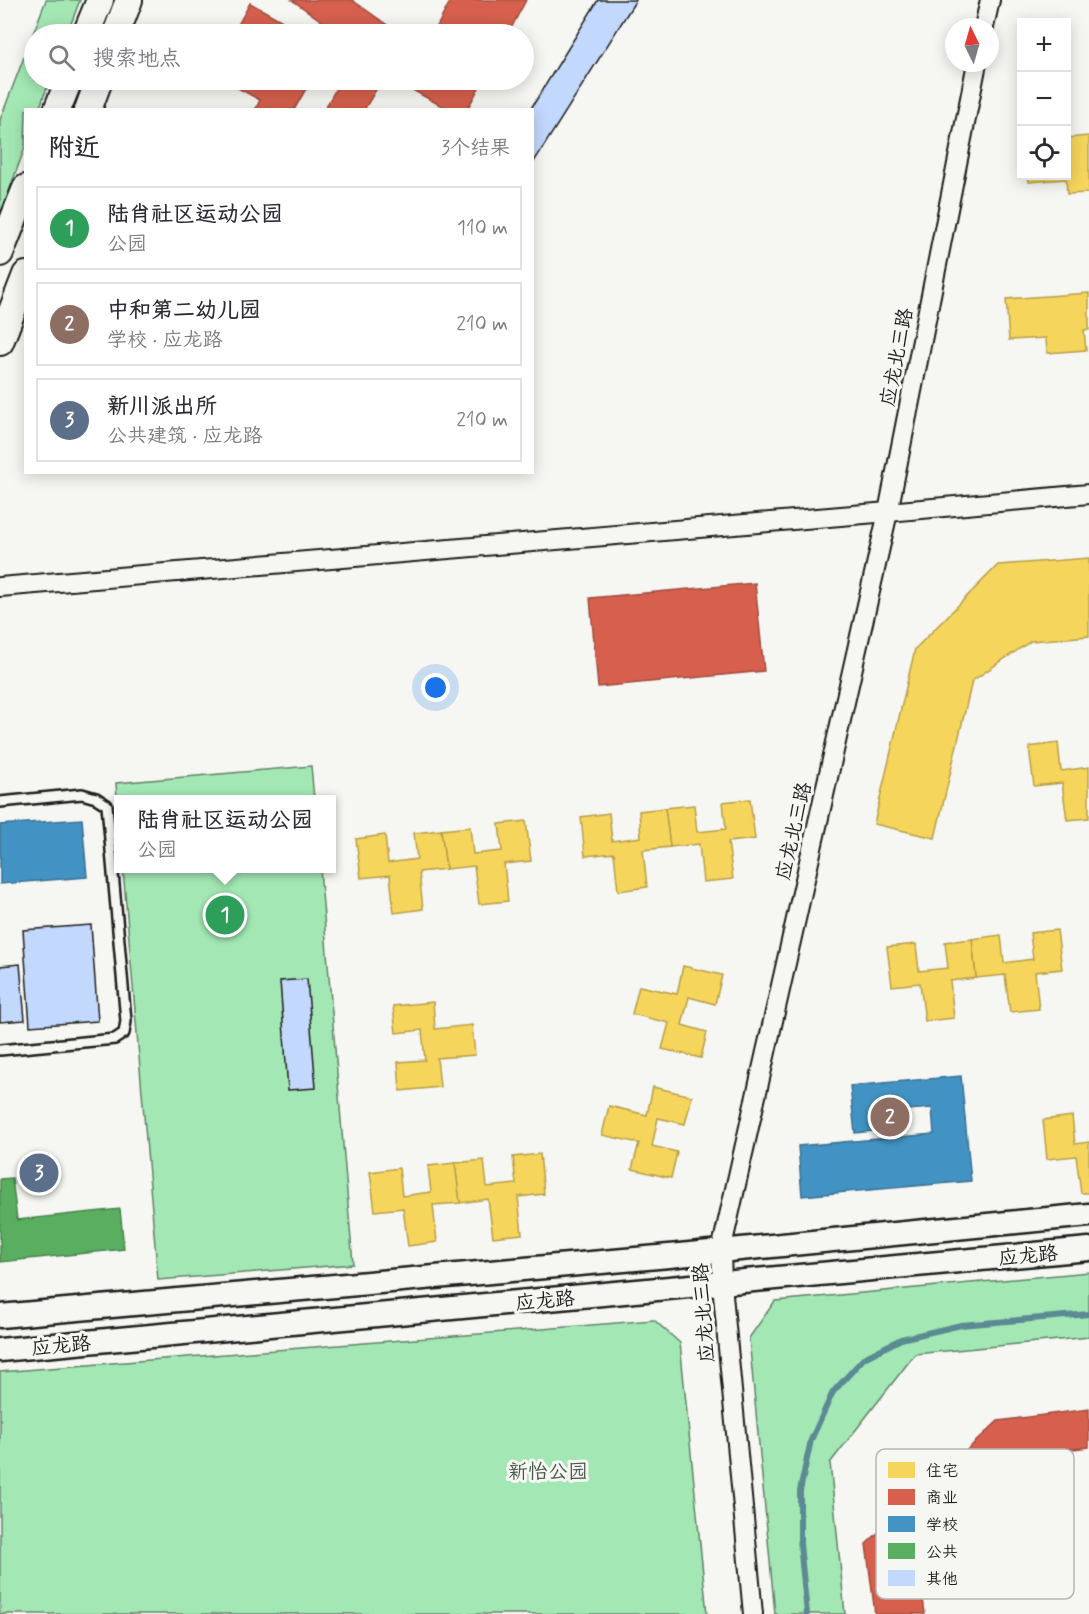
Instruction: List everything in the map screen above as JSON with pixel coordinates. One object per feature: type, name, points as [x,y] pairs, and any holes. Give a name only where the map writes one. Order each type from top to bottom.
[{"type":"main road","points":[[90,24],[100,0]]},
{"type":"main road","points":[[120,24],[129,0]]},
{"type":"main road","points":[[58,108],[65,90]]},
{"type":"main road","points":[[89,108],[95,90]]},
{"type":"main road","points":[[0,253],[24,193]]},
{"type":"main road","points":[[0,342],[24,280]]},
{"type":"street","points":[[986,18],[990,0]]},
{"type":"street","name":"应龙北三路","points":[[753,1614],[722,1284],[721,1251],[888,512],[975,72]]},
{"type":"street","points":[[0,587],[1089,494]]},
{"type":"street","name":"应龙路","points":[[0,1316],[721,1251],[1089,1215]]},
{"type":"street","name":"应龙路","points":[[0,1350],[1089,1249]]},
{"type":"lane","points":[[0,802],[82,794],[96,798],[107,805],[126,1021],[124,1033],[115,1039],[0,1050]]},
{"type":"green space","points":[[46,0],[80,0],[71,24],[37,24]]},
{"type":"green space","points":[[24,57],[24,90],[46,90],[39,108],[24,108],[24,150],[0,216],[0,120]]},
{"type":"green space","points":[[311,766],[314,795],[117,795],[116,783]]},
{"type":"green space","points":[[123,873],[320,873],[353,1264],[158,1280]]},
{"type":"green space","points":[[1089,1272],[1089,1337],[915,1354],[830,1463],[845,1614],[775,1614],[749,1338],[775,1301]]},
{"type":"green space","name":"新怡公园","points":[[654,1320],[680,1343],[707,1614],[0,1614],[0,1372]]},
{"type":"building: 住宅","points":[[1089,136],[1089,193],[1067,194],[1066,180],[1071,180],[1071,138]]},
{"type":"building: 住宅","points":[[1029,180],[1054,180],[1029,182]]},
{"type":"building: 住宅","points":[[1089,293],[1089,330],[1084,330],[1086,350],[1047,353],[1046,338],[1009,340],[1006,299]]},
{"type":"building: 住宅","points":[[1089,558],[1089,636],[1031,641],[972,681],[935,838],[874,824],[915,649],[998,565]]},
{"type":"building: 住宅","points":[[1058,743],[1061,771],[1089,767],[1089,818],[1067,820],[1062,783],[1034,786],[1029,747]]},
{"type":"building: 住宅","points":[[750,799],[755,839],[728,842],[733,879],[703,882],[699,844],[670,847],[665,808],[694,805],[697,832],[726,829],[723,802]]},
{"type":"building: 住宅","points":[[665,808],[670,847],[643,850],[647,887],[618,891],[614,853],[585,856],[581,817],[609,813],[612,841],[641,837],[639,811]]},
{"type":"building: 住宅","points":[[526,821],[531,861],[504,864],[508,901],[479,904],[474,866],[446,869],[441,830],[470,827],[473,854],[502,851],[499,824]]},
{"type":"building: 住宅","points":[[441,830],[446,869],[419,872],[423,909],[394,913],[390,875],[361,878],[356,839],[385,835],[388,863],[417,859],[414,833]]},
{"type":"building: 住宅","points":[[1057,930],[1062,969],[1035,972],[1039,1009],[1010,1012],[1005,975],[976,978],[972,939],[1001,935],[1004,963],[1033,959],[1030,933]]},
{"type":"building: 住宅","points":[[972,939],[976,978],[950,981],[954,1018],[925,1021],[920,983],[892,986],[887,947],[916,944],[919,971],[948,968],[945,942]]},
{"type":"building: 住宅","points":[[683,966],[722,975],[715,1004],[689,997],[682,1025],[707,1032],[701,1058],[662,1049],[669,1023],[632,1014],[639,986],[677,994]]},
{"type":"building: 住宅","points":[[433,1002],[435,1029],[472,1025],[475,1055],[437,1058],[440,1087],[400,1091],[398,1062],[425,1060],[422,1030],[396,1033],[393,1006]]},
{"type":"building: 住宅","points":[[653,1087],[692,1096],[685,1124],[658,1118],[652,1146],[677,1152],[671,1178],[632,1169],[639,1143],[602,1135],[609,1106],[647,1115]]},
{"type":"building: 住宅","points":[[1072,1116],[1075,1144],[1089,1142],[1089,1193],[1081,1193],[1076,1156],[1047,1159],[1043,1120]]},
{"type":"building: 住宅","points":[[540,1154],[544,1194],[518,1197],[522,1234],[493,1237],[488,1199],[460,1203],[455,1163],[484,1160],[487,1187],[516,1184],[513,1157]]},
{"type":"building: 住宅","points":[[455,1163],[460,1203],[433,1205],[437,1242],[408,1246],[403,1208],[375,1211],[370,1172],[399,1168],[402,1196],[431,1192],[428,1166]]},
{"type":"building: 商业","points":[[292,0],[352,0],[386,24],[326,24]]},
{"type":"building: 商业","points":[[451,0],[526,0],[513,24],[438,24]]},
{"type":"building: 商业","points":[[250,3],[288,24],[238,24]]},
{"type":"building: 商业","points":[[241,90],[305,90],[295,108],[256,108],[260,100]]},
{"type":"building: 商业","points":[[335,90],[376,90],[365,108],[325,108]]},
{"type":"building: 商业","points":[[412,90],[478,90],[468,108],[445,108]]},
{"type":"building: 商业","points":[[755,583],[764,671],[598,687],[590,598]]},
{"type":"building: 商业","points":[[1089,1409],[1089,1447],[968,1449],[998,1421]]},
{"type":"building: 商业","points":[[876,1535],[876,1599],[923,1599],[925,1614],[875,1614],[866,1544]]},
{"type":"building: 学校","points":[[82,819],[87,877],[0,884],[0,825]]},
{"type":"building: 学校","points":[[961,1076],[971,1181],[802,1196],[798,1146],[934,1134],[932,1108],[882,1112],[883,1130],[855,1133],[850,1086]]},
{"type":"building: 公共","points":[[12,1178],[17,1220],[120,1209],[124,1249],[0,1262],[0,1179]]},
{"type":"building: 其他","points":[[598,0],[636,0],[534,162],[534,108],[531,108]]},
{"type":"building: 其他","points":[[91,925],[98,1021],[30,1026],[23,930]]},
{"type":"building: 其他","points":[[20,964],[25,1020],[0,1022],[0,966]]},
{"type":"building: 其他","points":[[307,979],[316,1088],[288,1090],[280,981]]},
{"type":"waterway","points":[[807,1614],[800,1544],[800,1491],[811,1440],[833,1392],[864,1358],[901,1339],[961,1325],[1089,1314]]},
{"type":"place","name":"陆肖社区运动公园","points":[[225,915]]},
{"type":"place","name":"中和第二幼儿园","points":[[890,1117]]},
{"type":"place","name":"新川派出所","points":[[39,1173]]}]
